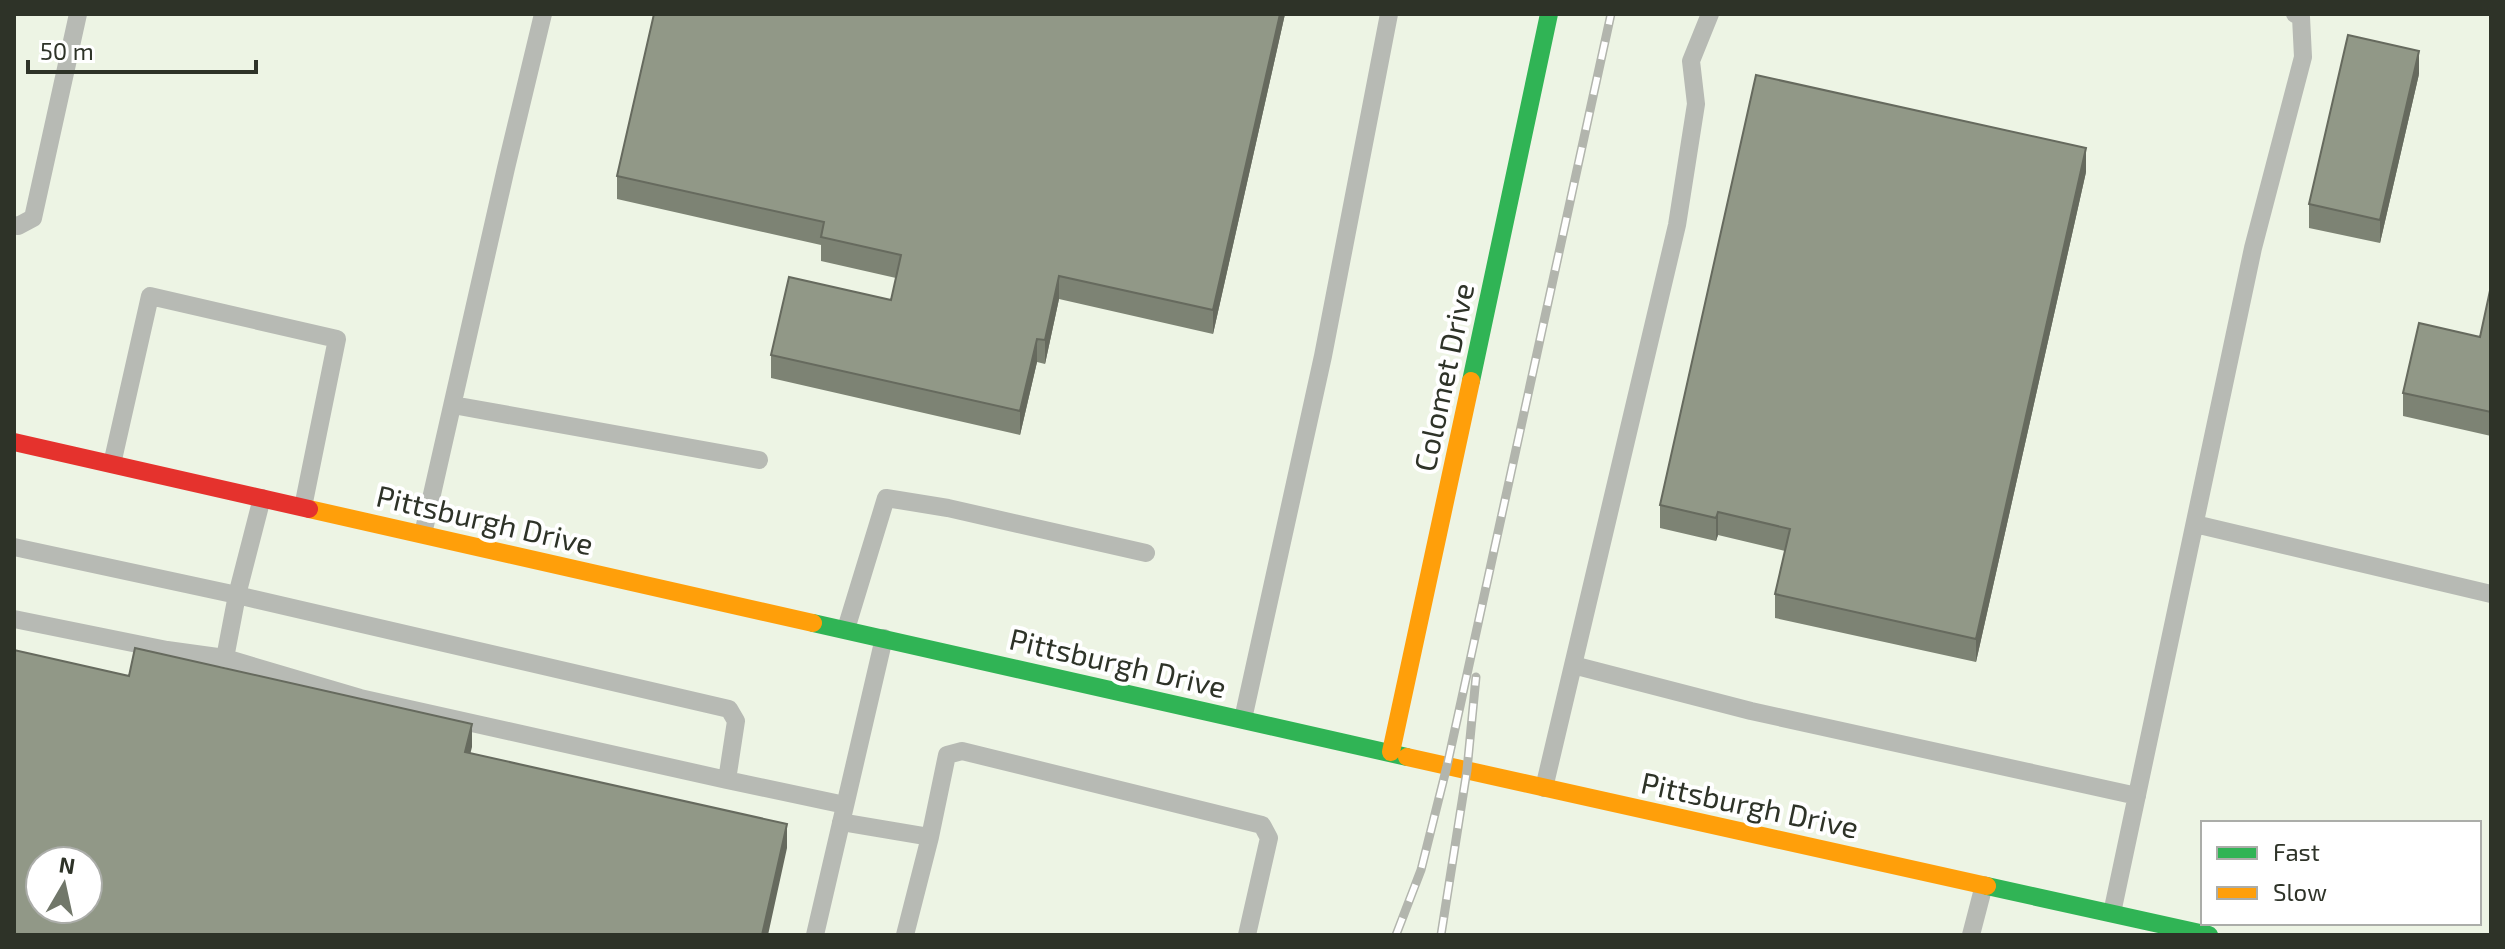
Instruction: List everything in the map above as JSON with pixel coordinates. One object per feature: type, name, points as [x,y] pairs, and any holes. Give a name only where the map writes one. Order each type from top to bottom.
[{"type":"street","name":"Colomet Drive","points":[[1391,752],[1549,14]]},
{"type":"street","name":"Pittsburgh Drive","points":[[14,442],[2209,935]]},
{"type":"lane","points":[[14,225],[33,218],[78,14]]},
{"type":"lane","points":[[423,534],[543,14]]},
{"type":"lane","points":[[1243,719],[1323,356],[1389,14]]},
{"type":"lane","points":[[1544,788],[1677,225],[1696,104],[1691,61],[1710,14]]},
{"type":"lane","points":[[2112,913],[2253,248],[2303,57],[2301,17],[2295,14]]},
{"type":"lane","points":[[112,464],[150,296],[337,339],[303,507]]},
{"type":"lane","points":[[453,405],[759,460]]},
{"type":"lane","points":[[225,658],[237,595],[262,498]]},
{"type":"lane","points":[[846,629],[886,498],[948,508],[1146,553]]},
{"type":"lane","points":[[2195,524],[2491,594]]},
{"type":"lane","points":[[14,547],[237,595],[729,709],[736,721],[727,780]]},
{"type":"lane","points":[[14,619],[167,650],[225,658],[360,698],[727,780],[930,837]]},
{"type":"lane","points":[[815,935],[884,638]]},
{"type":"lane","points":[[1573,665],[1751,711],[2137,796]]},
{"type":"lane","points":[[905,935],[947,755],[962,751],[1262,825],[1269,838],[1247,935]]},
{"type":"lane","points":[[1971,935],[1984,885]]},
{"type":"building","points":[[654,14],[1280,14],[1213,310],[1059,276],[1045,340],[1037,339],[1020,411],[771,355],[789,277],[891,300],[901,255],[821,237],[824,222],[617,176]]},
{"type":"building","points":[[2348,35],[2419,51],[2380,220],[2309,204]]},
{"type":"building","points":[[1756,75],[2086,148],[1976,639],[1775,594],[1790,529],[1718,512],[1716,518],[1660,505]]},
{"type":"building","points":[[2491,286],[2491,412],[2403,393],[2419,323],[2480,337]]},
{"type":"building","points":[[135,648],[472,724],[465,752],[787,824],[762,935],[14,935],[14,650],[129,676]]},
{"type":"railway","points":[[1396,935],[1421,870],[1447,766],[1611,14]]},
{"type":"railway","points":[[1441,935],[1467,770],[1476,677]]},
{"type":"traffic: fast","points":[[1471,381],[1549,14]]},
{"type":"traffic: fast","points":[[813,623],[1407,757]]},
{"type":"traffic: fast","points":[[1987,886],[2209,935]]},
{"type":"traffic: slow","points":[[1391,752],[1471,381]]},
{"type":"traffic: slow","points":[[309,509],[813,623]]},
{"type":"traffic: slow","points":[[1407,757],[1987,886]]},
{"type":"traffic: jam","points":[[14,442],[309,509]]}]
